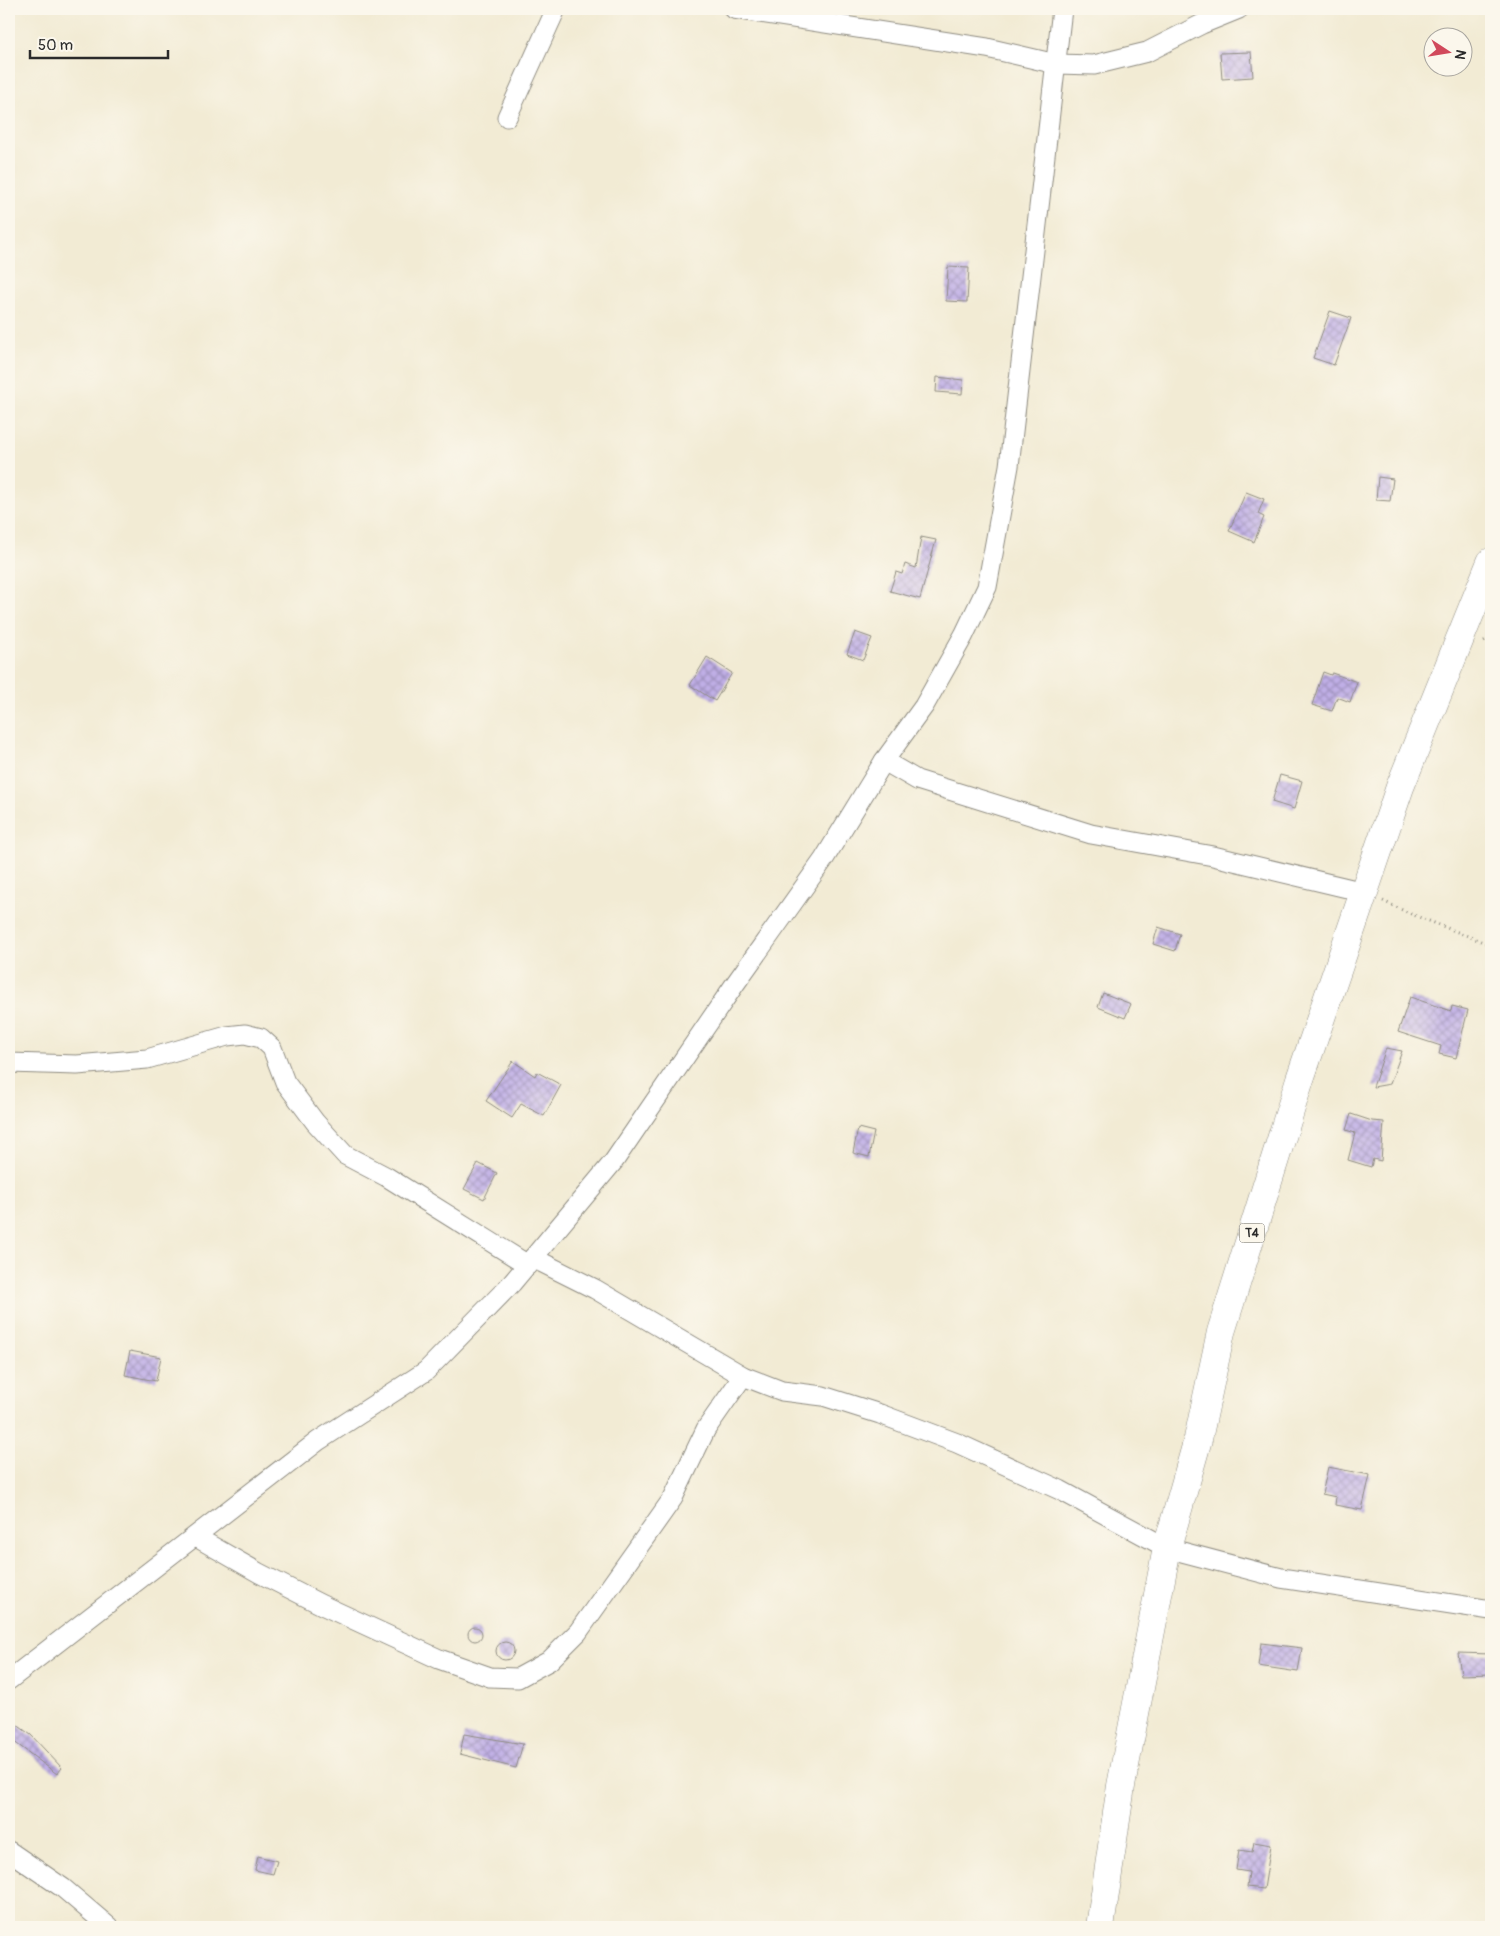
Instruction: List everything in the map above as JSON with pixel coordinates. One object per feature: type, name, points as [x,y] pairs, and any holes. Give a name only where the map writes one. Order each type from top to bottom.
[{"type":"highway","name":"T4","points":[[1100,1927],[1121,1786],[1167,1548],[1198,1439],[1221,1332],[1300,1078],[1400,787],[1491,562]]},
{"type":"street","points":[[507,118],[556,9]]},
{"type":"street","points":[[734,9],[987,48],[1056,64],[1094,66],[1147,52],[1202,24],[1239,9]]},
{"type":"street","points":[[13,1669],[196,1537],[318,1442],[426,1371],[512,1283],[614,1161],[735,984],[824,859],[884,761],[924,706],[964,635],[987,587],[1009,466],[1062,9]]},
{"type":"street","points":[[884,761],[917,780],[1091,834],[1213,856],[1364,892]]},
{"type":"street","points":[[9,1063],[77,1065],[147,1059],[227,1036],[245,1034],[261,1038],[272,1048],[291,1090],[314,1122],[345,1155],[387,1177],[531,1261],[596,1290],[743,1376],[782,1391],[823,1396],[880,1414],[957,1443],[1060,1490],[1167,1548],[1281,1578],[1491,1610]]},
{"type":"street","points":[[196,1537],[322,1605],[439,1659],[490,1677],[518,1678],[549,1661],[578,1632],[673,1498],[706,1428],[743,1376]]},
{"type":"street","points":[[9,1851],[63,1888],[109,1927]]},
{"type":"path","points":[[1364,892],[1411,914],[1491,944]]},
{"type":"building","points":[[1251,52],[1253,77],[1222,79],[1220,53]]},
{"type":"building","points":[[948,267],[969,268],[967,302],[946,301]]},
{"type":"building","points":[[1330,311],[1351,318],[1334,365],[1313,358]]},
{"type":"building","points":[[937,377],[963,380],[962,394],[936,392]]},
{"type":"building","points":[[1378,477],[1393,479],[1390,501],[1376,500]]},
{"type":"building","points":[[1246,492],[1264,499],[1258,514],[1264,517],[1254,542],[1229,531]]},
{"type":"building","points":[[921,537],[936,540],[920,599],[890,591],[896,572],[902,574],[905,564],[916,568]]},
{"type":"building","points":[[855,632],[872,638],[863,660],[847,654]]},
{"type":"building","points":[[707,657],[732,673],[715,701],[690,685]]},
{"type":"building","points":[[1323,672],[1331,675],[1332,673],[1357,682],[1350,702],[1337,697],[1332,711],[1312,705]]},
{"type":"building","points":[[1280,775],[1302,781],[1294,809],[1272,802]]},
{"type":"building","points":[[1158,927],[1180,934],[1175,951],[1153,944]]},
{"type":"building","points":[[1103,993],[1131,1004],[1125,1018],[1098,1007]]},
{"type":"building","points":[[1410,997],[1451,1011],[1452,1006],[1468,1010],[1456,1058],[1439,1054],[1441,1046],[1398,1032]]},
{"type":"building","points":[[1386,1048],[1402,1051],[1390,1084],[1373,1087]]},
{"type":"building","points":[[513,1061],[535,1076],[537,1072],[561,1085],[544,1116],[521,1104],[512,1118],[486,1101]]},
{"type":"building","points":[[1351,1114],[1372,1121],[1384,1122],[1381,1161],[1373,1159],[1371,1167],[1348,1160],[1355,1133],[1346,1130]]},
{"type":"building","points":[[858,1128],[874,1132],[869,1157],[853,1153]]},
{"type":"building","points":[[478,1163],[497,1173],[484,1199],[464,1189]]},
{"type":"building","points":[[130,1351],[161,1357],[156,1381],[125,1375]]},
{"type":"building","points":[[1328,1467],[1370,1475],[1362,1510],[1335,1505],[1336,1497],[1322,1494]]},
{"type":"building","points":[[472,1627],[478,1627],[482,1634],[478,1641],[472,1641],[468,1637],[468,1631]]},
{"type":"building","points":[[501,1642],[509,1642],[514,1647],[512,1658],[501,1660],[496,1655],[496,1647]]},
{"type":"building","points":[[1261,1643],[1302,1648],[1298,1672],[1258,1666]]},
{"type":"building","points":[[1458,1653],[1491,1654],[1491,1674],[1461,1675]]},
{"type":"building","points":[[9,1719],[31,1735],[62,1768],[57,1774],[9,1738]]},
{"type":"building","points":[[464,1734],[523,1744],[516,1768],[460,1754]]},
{"type":"building","points":[[1254,1842],[1271,1845],[1264,1889],[1247,1887],[1249,1872],[1236,1870],[1239,1850],[1252,1852]]},
{"type":"building","points":[[258,1856],[277,1861],[273,1874],[255,1870]]}]
